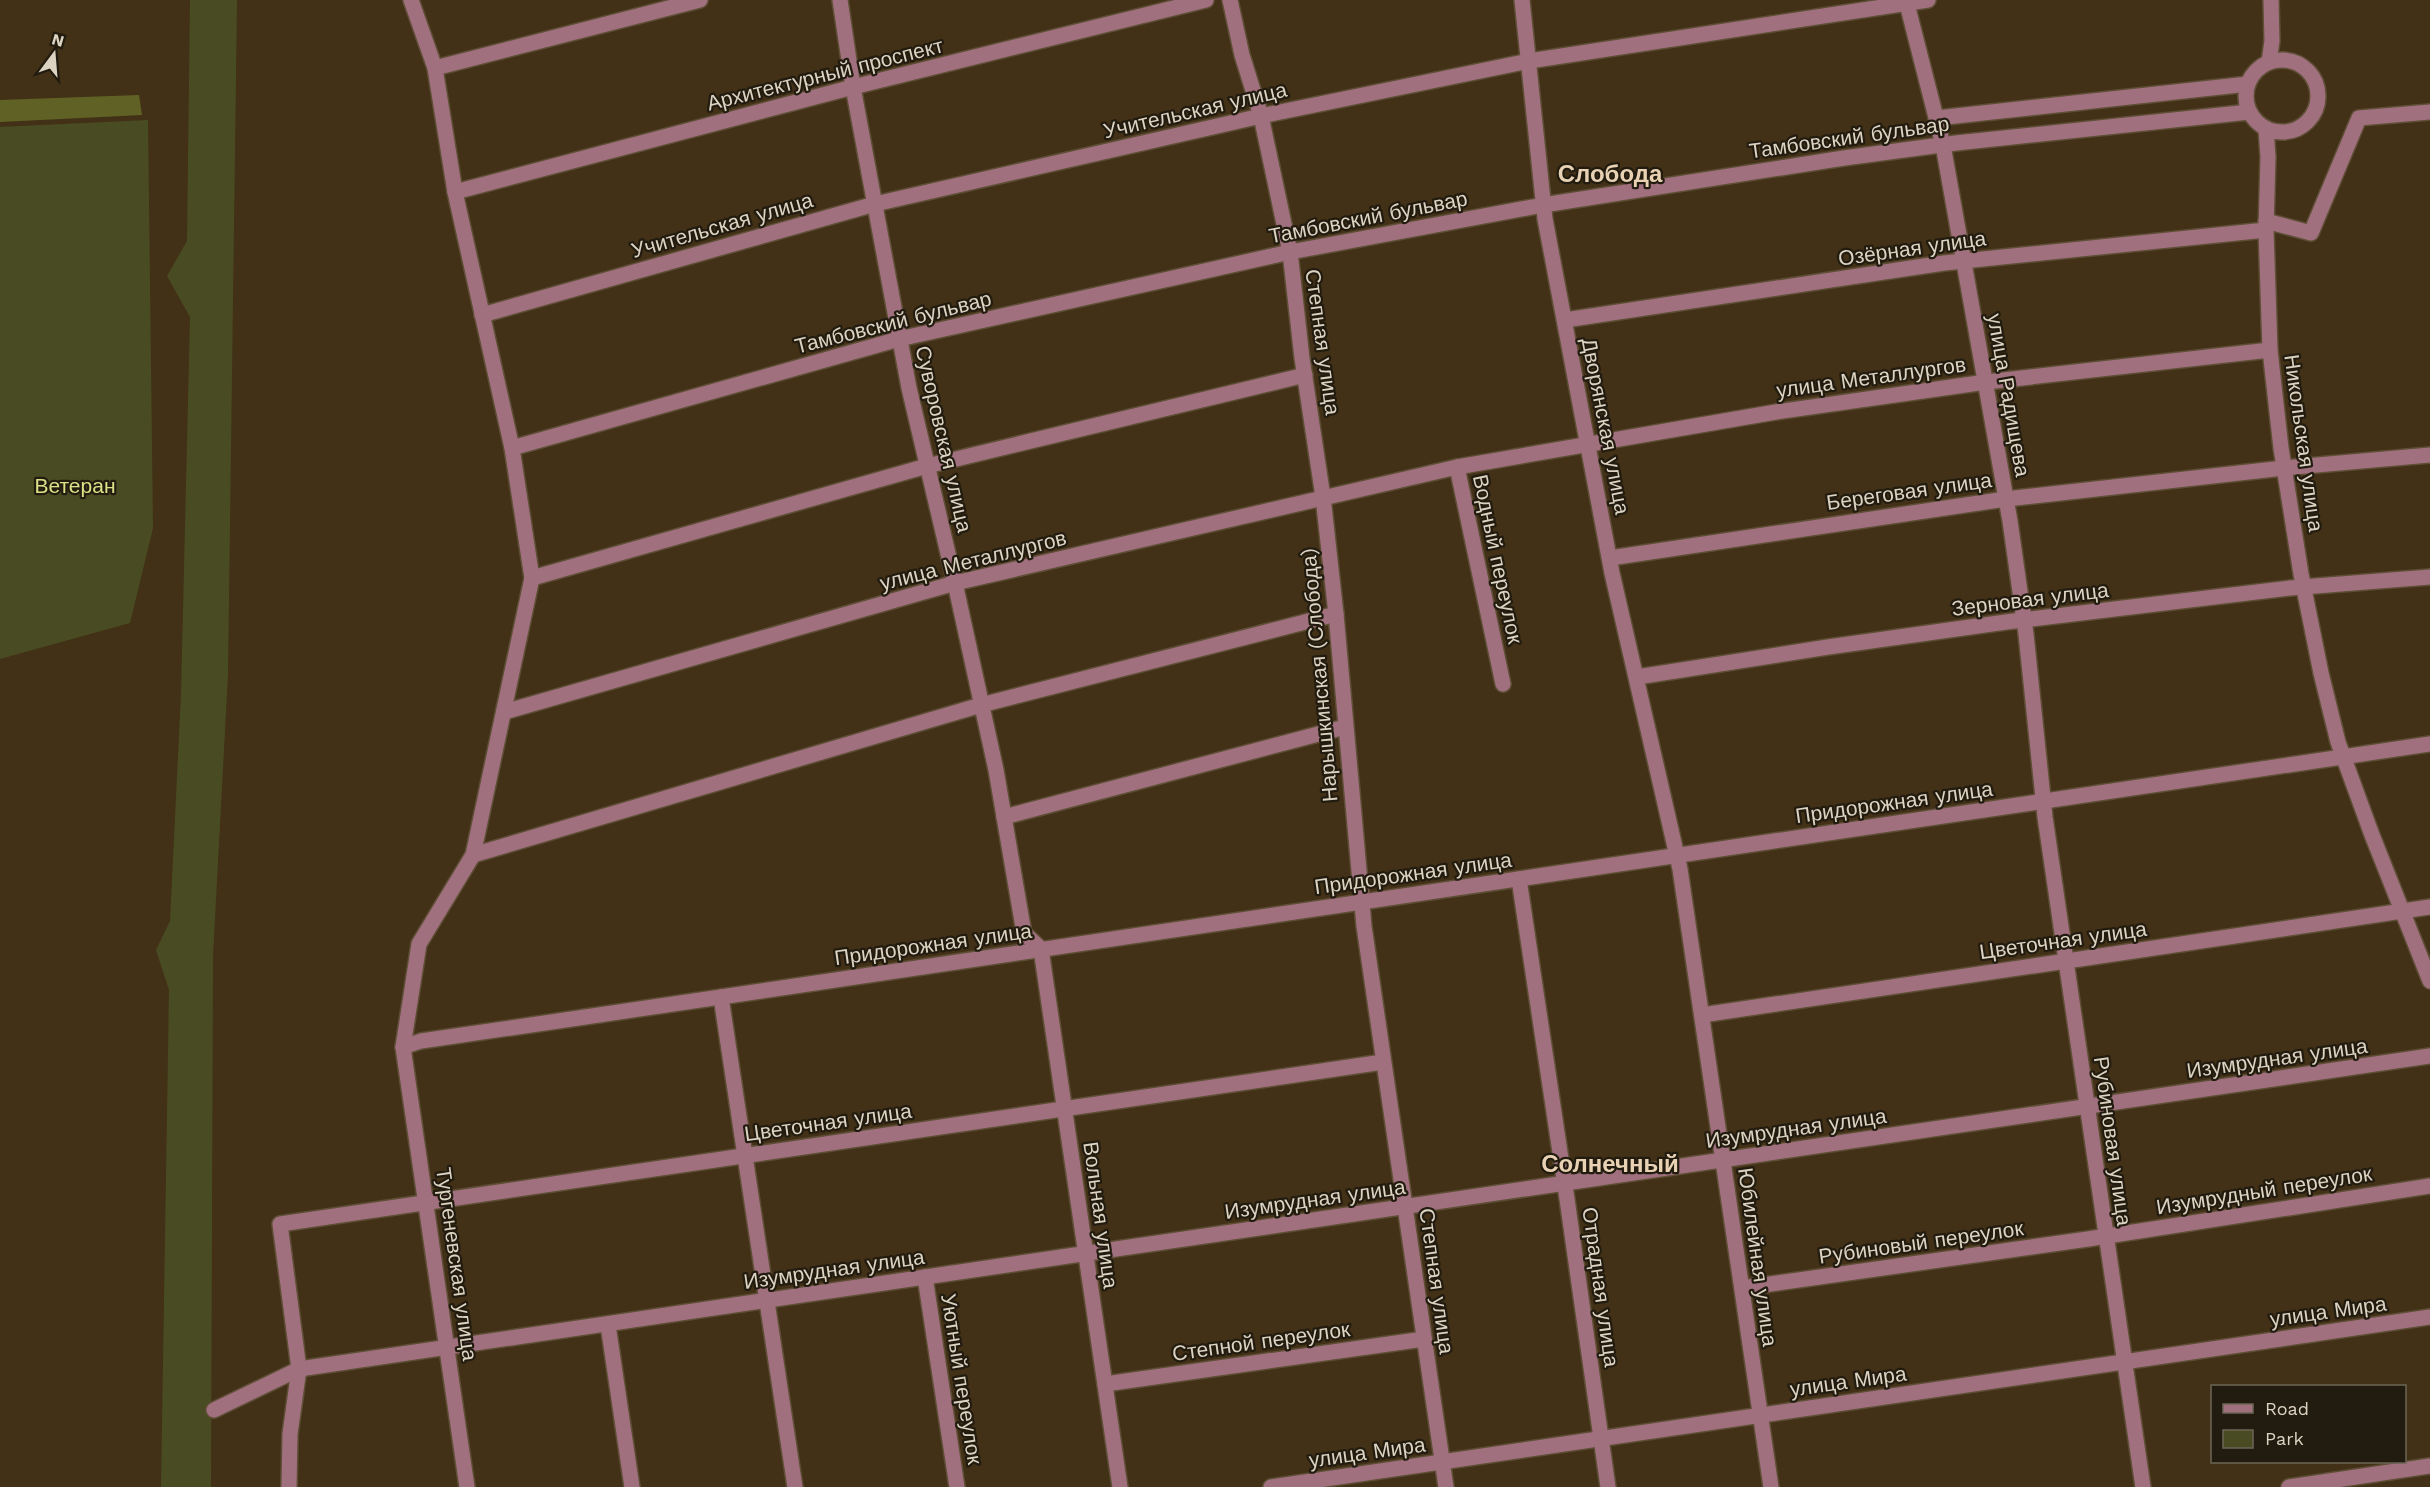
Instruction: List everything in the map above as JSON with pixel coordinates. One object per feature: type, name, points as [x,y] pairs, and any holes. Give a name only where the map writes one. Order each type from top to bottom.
[{"type":"street","points":[[411,0],[435,68],[455,192],[512,448],[532,578],[927,466],[1305,375]]},
{"type":"street","points":[[435,68],[700,0]]},
{"type":"street","name":"Суворовская улица","points":[[840,0],[853,87],[900,339],[981,705],[1004,817],[1024,933],[1041,949]]},
{"type":"street","name":"Архитектурный проспект","points":[[455,192],[853,87],[1206,0]]},
{"type":"street","name":"Степная улица","points":[[1230,0],[1242,55],[1261,116],[1290,252],[1315,444]]},
{"type":"street","name":"Дворянская улица","points":[[1522,0],[1544,205],[1587,444],[1610,558],[1677,855]]},
{"type":"street","name":"Учительская улица","points":[[482,315],[875,204],[1261,116],[1529,61],[1907,1],[1928,0]]},
{"type":"street","points":[[2269,62],[2272,41],[2271,0]]},
{"type":"street","name":"улица Радищева","points":[[1907,1],[1943,145],[2006,499],[2023,620],[2043,801]]},
{"type":"street","points":[[2277,60],[2292,62],[2303,67],[2317,86],[2316,109],[2309,120],[2300,127],[2278,132],[2266,129],[2256,122],[2249,112],[2246,100],[2248,84],[2259,68],[2269,62],[2277,60]]},
{"type":"street","name":"Тамбовский бульвар","points":[[1937,118],[2248,84]]},
{"type":"street","name":"Тамбовский бульвар","points":[[512,448],[900,339],[1290,252],[1544,205],[1801,164],[1943,145],[2249,112]]},
{"type":"street","name":"Озёрная улица","points":[[1565,320],[1964,260],[2266,225],[2311,232],[2359,118],[2430,112]]},
{"type":"street","name":"Никольская улица","points":[[2266,129],[2270,350],[2284,468],[2303,587],[2323,684],[2343,757],[2430,981]]},
{"type":"street","name":"улица Металлургов","points":[[1587,444],[1776,412],[1986,382],[2270,350]]},
{"type":"street","name":"Нарышкинская (Слобода)","points":[[1315,444],[1336,614],[1361,902]]},
{"type":"street","name":"Водный переулок","points":[[1503,684],[1457,467],[1587,444]]},
{"type":"street","name":"Береговая улица","points":[[1610,558],[2006,499],[2284,468],[2430,455]]},
{"type":"street","name":"улица Металлургов","points":[[504,712],[955,583],[1457,467]]},
{"type":"street","name":"Тургеневская улица","points":[[467,1487],[403,1047],[419,944],[473,855],[532,578]]},
{"type":"street","name":"Зерновая улица","points":[[1637,677],[2023,620],[2303,587],[2430,578]]},
{"type":"street","points":[[473,855],[981,705],[1336,614]]},
{"type":"street","points":[[1004,817],[1345,727]]},
{"type":"street","name":"Придорожная улица","points":[[403,1047],[421,1041],[2430,744]]},
{"type":"street","name":"Рубиновая улица","points":[[2043,801],[2143,1487]]},
{"type":"street","name":"Юбилейная улица","points":[[1677,855],[1772,1487]]},
{"type":"street","name":"Отрадная улица","points":[[1519,879],[1608,1487]]},
{"type":"street","name":"Степная улица","points":[[1361,902],[1446,1487]]},
{"type":"street","name":"Цветочная улица","points":[[1702,1015],[2430,907]]},
{"type":"street","name":"Вольная улица","points":[[1041,949],[1120,1487]]},
{"type":"street","points":[[721,997],[795,1487]]},
{"type":"street","name":"Изумрудная улица","points":[[214,1410],[299,1369],[2430,1056]]},
{"type":"street","name":"Цветочная улица","points":[[299,1369],[280,1224],[1383,1062]]},
{"type":"street","name":"Изумрудный переулок","points":[[2105,1236],[2430,1186]]},
{"type":"street","name":"Рубиновый переулок","points":[[1742,1288],[2105,1236]]},
{"type":"street","name":"Уютный переулок","points":[[925,1277],[957,1487]]},
{"type":"street","name":"улица Мира","points":[[1271,1487],[2430,1317]]},
{"type":"street","points":[[608,1325],[632,1487]]},
{"type":"street","name":"Степной переулок","points":[[1105,1384],[1424,1339]]},
{"type":"street","points":[[289,1487],[290,1434],[299,1369]]},
{"type":"street","points":[[2289,1487],[2430,1466]]},
{"type":"green space","points":[[190,0],[237,0],[228,674],[213,956],[211,1487],[161,1487],[169,990],[156,950],[170,921],[181,694],[190,317],[167,276],[187,241]]},
{"type":"green space","points":[[139,95],[142,115],[0,122],[0,100]]},
{"type":"green space","name":"Ветеран","points":[[148,120],[153,528],[130,623],[0,659],[0,127]]},
{"type":"district","name":"Слобода","points":[[1610,174]]},
{"type":"district","name":"Солнечный","points":[[1610,1164]]}]
